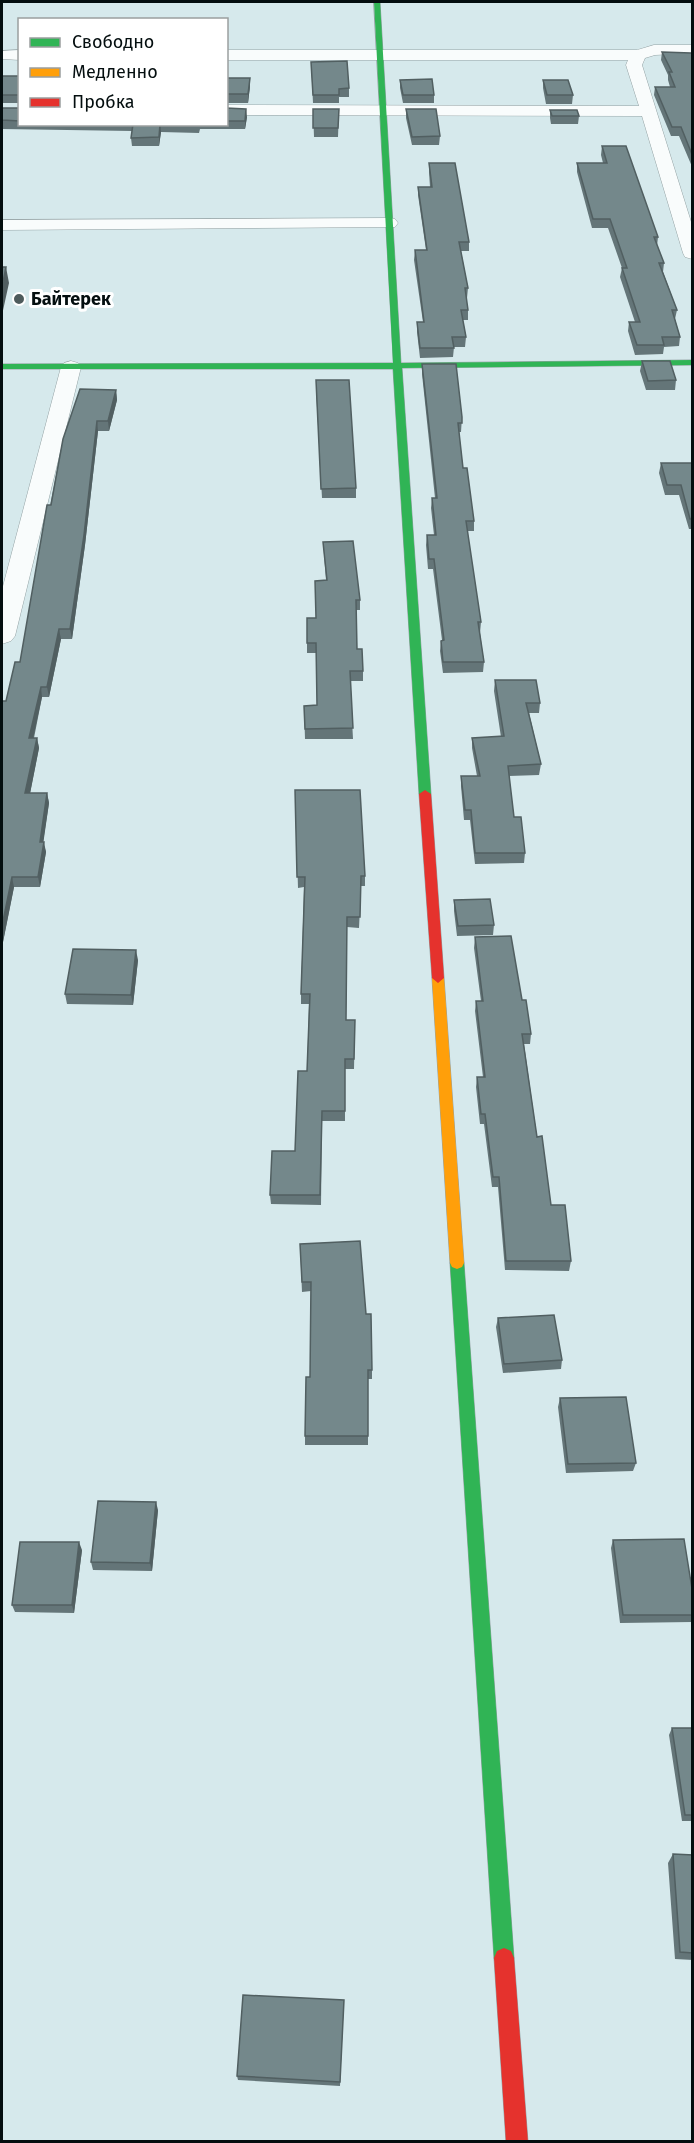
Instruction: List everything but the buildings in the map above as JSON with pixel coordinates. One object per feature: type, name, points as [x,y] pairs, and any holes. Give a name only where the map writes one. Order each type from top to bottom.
[{"type":"street","points":[[377,2],[398,366],[517,2142]]},
{"type":"street","points":[[228,55],[638,55],[654,50],[693,49]]},
{"type":"street","points":[[2,55],[18,55]]},
{"type":"street","points":[[638,55],[634,65],[693,253]]},
{"type":"street","points":[[228,110],[648,111]]},
{"type":"street","points":[[2,225],[389,223]]},
{"type":"street","points":[[2,367],[398,366],[693,362]]},
{"type":"street","points":[[2,636],[71,367]]},
{"type":"traffic: fast","points":[[377,2],[403,472],[425,794]]},
{"type":"traffic: fast","points":[[2,367],[397,366],[692,362]]},
{"type":"traffic: fast","points":[[457,1263],[504,1958]]},
{"type":"traffic: slow","points":[[438,978],[457,1263]]},
{"type":"traffic: jam","points":[[425,794],[438,978]]},
{"type":"traffic: jam","points":[[504,1958],[517,2142]]},
{"type":"place","name":"Байтерек","points":[[19,299]]}]
